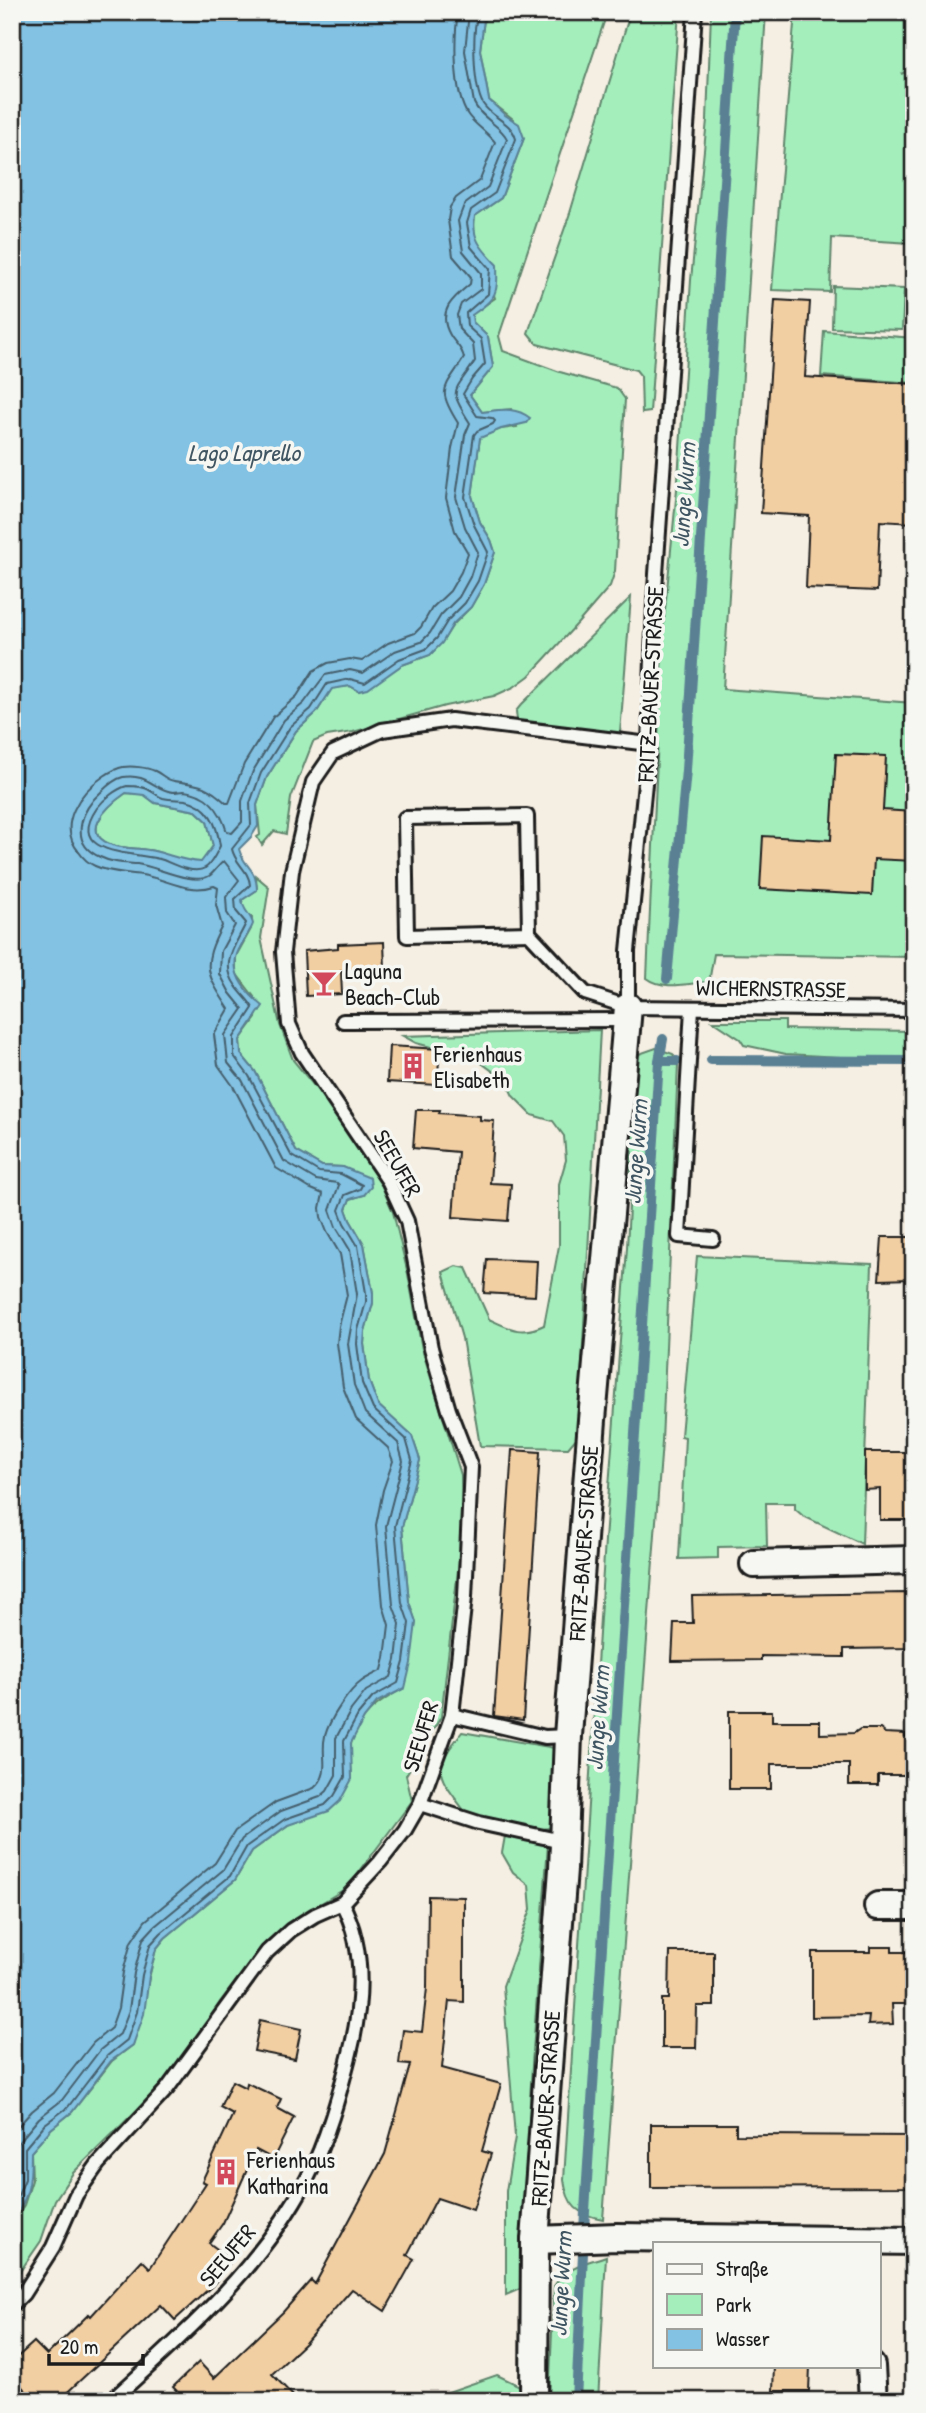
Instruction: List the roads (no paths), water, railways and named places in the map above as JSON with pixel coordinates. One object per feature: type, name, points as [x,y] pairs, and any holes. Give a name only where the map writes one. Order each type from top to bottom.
[{"type":"street","name":"FRITZ-BAUER-STRASSE","points":[[534,2401],[535,2240],[563,1869],[562,1841],[592,1420],[627,1014]]},
{"type":"street","points":[[754,1564],[914,1560]]},
{"type":"street","points":[[878,1906],[914,1906]]},
{"type":"street","points":[[535,2240],[617,2237],[914,2241]]},
{"type":"street","points":[[871,2368],[873,2401]]},
{"type":"lane","name":"FRITZ-BAUER-STRASSE","points":[[627,1014],[628,951],[649,744],[654,603],[695,12]]},
{"type":"lane","name":"SEEUFER","points":[[12,2305],[23,2294],[53,2247],[76,2195],[98,2164],[167,2089],[267,1952],[291,1930],[342,1903],[405,1830],[420,1804],[452,1715],[465,1597],[471,1467],[449,1410],[431,1348],[407,1221],[389,1182],[314,1073],[289,1024],[283,952],[292,871],[313,782],[333,753],[382,730],[451,720],[649,744]]},
{"type":"lane","points":[[529,933],[407,936],[405,818],[527,816],[529,933],[585,993],[627,1014]]},
{"type":"lane","points":[[692,1008],[679,1237],[713,1239]]},
{"type":"lane","name":"WICHERNSTRASSE","points":[[627,1014],[692,1008],[914,1010]]},
{"type":"lane","points":[[343,1021],[627,1014]]},
{"type":"lane","points":[[452,1715],[545,1737],[569,1736]]},
{"type":"lane","points":[[420,1804],[479,1823],[562,1841]]},
{"type":"lane","name":"SEEUFER","points":[[111,2401],[181,2337],[225,2291],[280,2223],[307,2178],[328,2130],[343,2081],[359,2008],[358,1954],[350,1919],[342,1903]]},
{"type":"water","name":"Lago Laprello","points":[[12,12],[485,12],[480,50],[489,100],[519,124],[524,138],[501,198],[475,216],[476,237],[482,249],[497,265],[497,283],[491,299],[472,315],[473,322],[488,337],[493,367],[470,395],[482,412],[513,410],[530,418],[526,423],[480,438],[472,496],[480,522],[495,552],[484,584],[471,607],[453,624],[442,643],[430,655],[402,665],[368,689],[359,691],[350,686],[332,689],[316,713],[296,731],[267,777],[257,805],[258,826],[239,849],[252,871],[257,890],[242,900],[253,924],[237,954],[236,969],[246,990],[263,1006],[240,1040],[241,1054],[255,1071],[296,1151],[322,1166],[343,1167],[370,1178],[371,1187],[364,1195],[350,1199],[346,1209],[364,1244],[373,1293],[364,1344],[369,1381],[378,1405],[412,1436],[420,1460],[402,1527],[409,1602],[416,1622],[411,1663],[405,1688],[377,1702],[364,1718],[351,1743],[352,1779],[340,1801],[329,1811],[288,1825],[252,1851],[235,1880],[165,1938],[156,1949],[144,2014],[133,2045],[111,2061],[72,2112],[51,2129],[31,2152],[28,2190],[12,2224]],"holes":[[[126,793],[144,795],[155,803],[196,811],[207,821],[213,846],[201,862],[149,850],[116,846],[98,835],[99,820],[111,805]]]},
{"type":"waterway","name":"Junge Wurm","points":[[667,979],[686,770],[735,12]]},
{"type":"waterway","name":"Junge Wurm","points":[[576,2401],[585,2211],[659,1061],[663,1039]]},
{"type":"waterway","points":[[711,1060],[914,1061]]},
{"type":"waterway","points":[[659,1061],[677,1061]]},
{"type":"place","name":"Laguna Beach-Club","points":[[324,983]]},
{"type":"place","name":"Ferienhaus Elisabeth","points":[[413,1066]]},
{"type":"place","name":"Ferienhaus Katharina","points":[[226,2172]]}]
